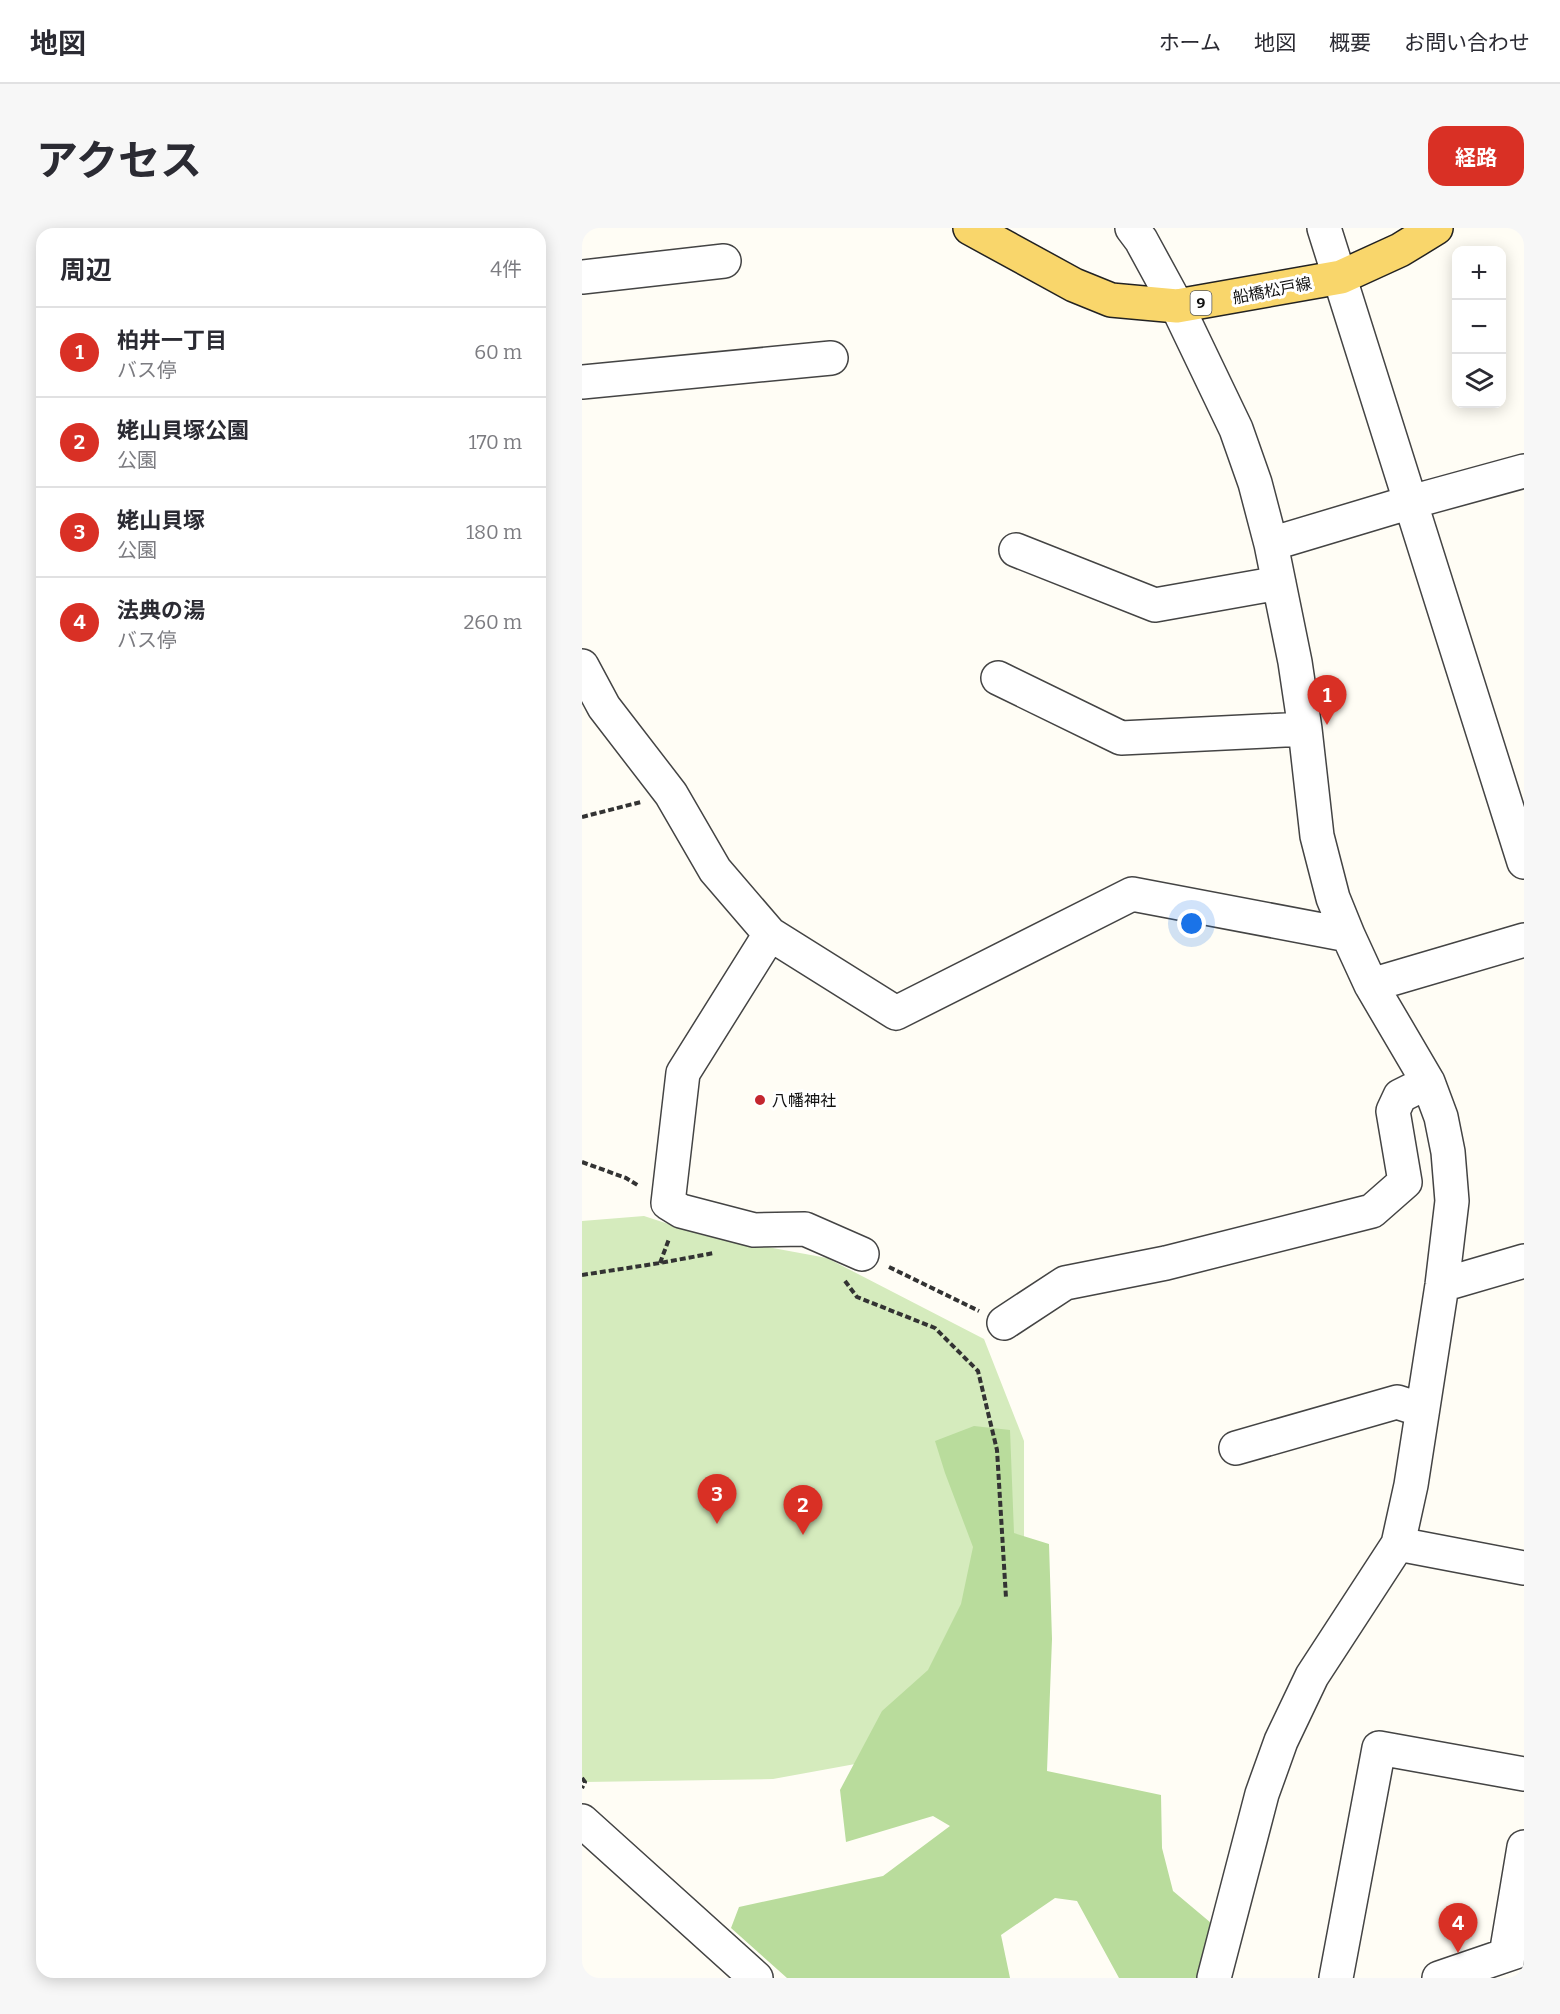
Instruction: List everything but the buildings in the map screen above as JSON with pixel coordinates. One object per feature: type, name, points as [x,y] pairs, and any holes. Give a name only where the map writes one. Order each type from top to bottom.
[{"type":"main road","name":"船橋松戸線","points":[[970,228],[1074,285],[1111,300],[1178,306],[1341,277],[1400,250],[1436,228]]},
{"type":"street","points":[[1132,228],[1178,306],[1236,429],[1255,483],[1271,544],[1295,662],[1317,836],[1333,898],[1371,985],[1428,1082],[1441,1117],[1448,1152],[1452,1201],[1442,1285],[1411,1485],[1398,1544],[1312,1676],[1281,1741],[1262,1794],[1214,1978]]},
{"type":"street","points":[[1324,228],[1524,862]]},
{"type":"street","points":[[582,277],[724,261]]},
{"type":"street","points":[[582,382],[831,358]]},
{"type":"street","points":[[1271,544],[1524,471]]},
{"type":"street","points":[[1016,550],[1155,605],[1279,583]]},
{"type":"street","points":[[582,666],[604,707],[671,794],[715,870],[770,934],[896,1013],[1132,894],[1348,935]]},
{"type":"street","points":[[998,678],[1121,738],[1305,729]]},
{"type":"street","points":[[770,934],[683,1073],[668,1203],[681,1211],[754,1230],[805,1229],[850,1264]]},
{"type":"street","points":[[1371,985],[1524,940]]},
{"type":"street","points":[[1004,1323],[1065,1283],[1166,1263],[1372,1211],[1405,1182],[1393,1110],[1400,1096],[1428,1082]]},
{"type":"street","points":[[1442,1285],[1524,1261]]},
{"type":"street","points":[[1236,1448],[1398,1402],[1422,1410]]},
{"type":"street","points":[[1398,1544],[1524,1568]]},
{"type":"street","points":[[1336,1978],[1379,1748],[1524,1774]]},
{"type":"street","points":[[582,1821],[756,1978]]},
{"type":"street","points":[[1439,1978],[1515,1952],[1524,1847]]},
{"type":"path","points":[[582,816],[671,794]]},
{"type":"path","points":[[582,1162],[626,1178],[668,1203]]},
{"type":"path","points":[[582,1275],[716,1252]]},
{"type":"path","points":[[850,1264],[1004,1323]]},
{"type":"path","points":[[850,1264],[857,1297],[935,1328],[978,1371],[997,1450],[1006,1598]]},
{"type":"path","points":[[582,1778],[585,1782],[582,1788]]},
{"type":"green space","points":[[644,1216],[702,1235],[827,1258],[984,1339],[1024,1441],[1024,1629],[932,1750],[773,1779],[585,1782],[582,1778],[582,1221]]},
{"type":"green space","points":[[974,1426],[1010,1430],[1014,1533],[1049,1544],[1052,1639],[1047,1771],[1161,1795],[1162,1848],[1173,1891],[1217,1928],[1203,1978],[1119,1978],[1077,1901],[1055,1898],[1001,1935],[1010,1978],[787,1978],[731,1928],[739,1907],[883,1876],[950,1826],[933,1816],[846,1842],[840,1790],[882,1711],[928,1670],[961,1604],[973,1547],[935,1441]]},
{"type":"place","name":"柏井一丁目","points":[[1327,725]]},
{"type":"place","name":"八幡神社","points":[[760,1100]]},
{"type":"place","name":"姥山貝塚","points":[[717,1524]]},
{"type":"place","name":"姥山貝塚公園","points":[[803,1535]]},
{"type":"place","name":"法典の湯","points":[[1458,1953]]}]
